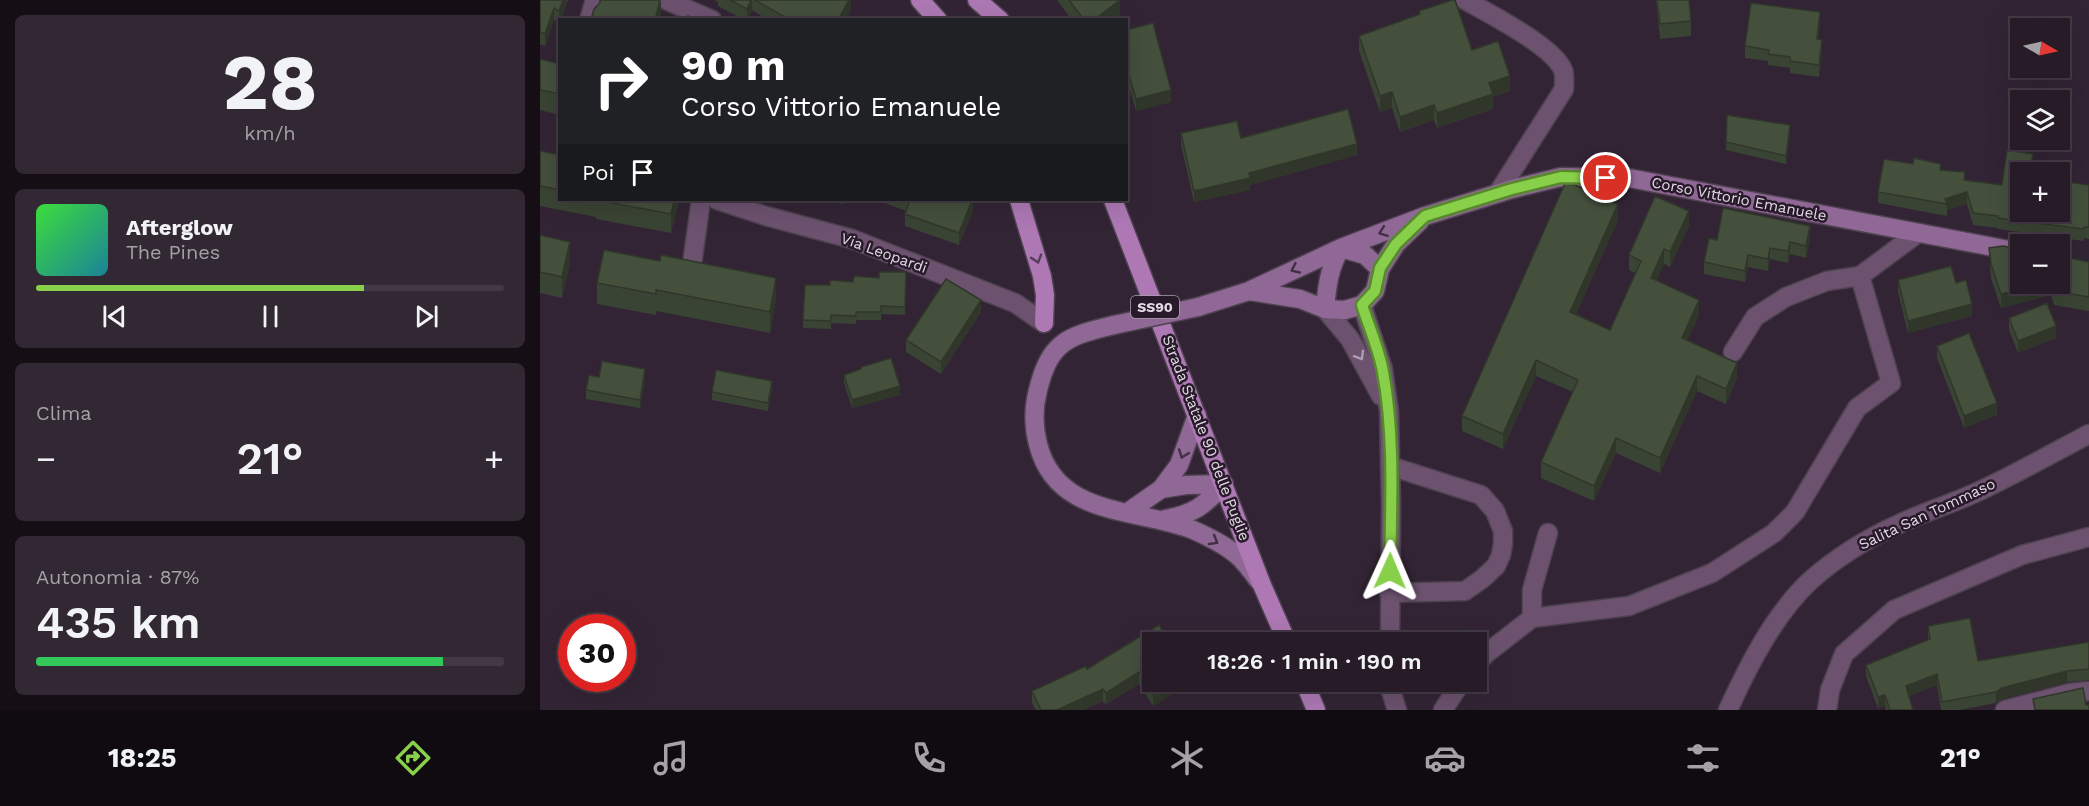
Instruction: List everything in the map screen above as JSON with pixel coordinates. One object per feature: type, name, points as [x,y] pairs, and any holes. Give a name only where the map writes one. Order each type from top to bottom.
[{"type":"main road","points":[[920,0],[936,18]]},
{"type":"main road","points":[[977,0],[998,18]]},
{"type":"main road","points":[[1020,201],[1042,276],[1045,295],[1044,323]]},
{"type":"main road","name":"Strada Statale 90 delle Puglie","points":[[1113,201],[1262,585],[1283,632]]},
{"type":"main road","points":[[1309,692],[1316,710]]},
{"type":"street","points":[[590,18],[595,0]]},
{"type":"street","points":[[666,0],[707,18]]},
{"type":"street","points":[[1465,0],[1507,24],[1551,54],[1563,70],[1564,88],[1498,193]]},
{"type":"street","name":"Corso Vittorio Emanuele","points":[[1057,347],[1081,333],[1198,307],[1249,291],[1341,248],[1425,216],[1498,193],[1561,177],[1629,178],[2010,250]]},
{"type":"street","points":[[691,271],[701,201]]},
{"type":"street","name":"Via Leopardi","points":[[720,201],[852,239],[1015,303],[1044,323]]},
{"type":"street","name":"Corso Vittorio Emanuele","points":[[1249,291],[1300,299],[1325,309],[1345,310],[1362,305],[1375,291],[1380,268],[1396,244],[1425,216]]},
{"type":"street","points":[[1733,352],[1755,316],[1786,297],[1827,281],[1860,276],[1918,233]]},
{"type":"street","points":[[1380,268],[1365,255],[1341,248],[1332,261],[1325,309],[1350,339],[1389,411]]},
{"type":"street","points":[[1487,653],[1532,618],[1629,606],[1712,573],[1774,533],[1795,512],[1857,408],[1891,383],[1860,276]]},
{"type":"street","points":[[1362,305],[1383,369],[1389,411],[1390,632]]},
{"type":"street","points":[[1044,323],[1057,347],[1043,368],[1035,402],[1034,426],[1041,459],[1052,476],[1086,503],[1160,520],[1209,537],[1239,557],[1262,585]]},
{"type":"street","points":[[1128,512],[1161,489],[1179,465],[1197,415]]},
{"type":"street","name":"Salita San Tommaso","points":[[1728,710],[1766,637],[1792,602],[1811,580],[1851,549],[1900,524],[1975,493],[2089,434]]},
{"type":"street","points":[[1389,593],[1465,591],[1496,566],[1502,555],[1503,544],[1503,531],[1495,511],[1481,495],[1390,466]]},
{"type":"street","points":[[1161,489],[1186,485],[1224,484]]},
{"type":"street","points":[[1160,520],[1187,515],[1202,506],[1224,484]]},
{"type":"street","points":[[1532,618],[1532,590],[1548,532]]},
{"type":"street","points":[[1827,710],[1830,690],[1844,654],[1894,610],[2022,555],[2089,537]]},
{"type":"street","points":[[1391,692],[1397,710]]},
{"type":"street","points":[[1443,710],[1455,692]]},
{"type":"street","points":[[2005,710],[2070,693],[2089,692]]},
{"type":"building","points":[[540,0],[563,0],[559,11],[554,8],[545,34],[540,32]]},
{"type":"building","points":[[600,0],[660,0],[656,18],[592,18],[594,9]]},
{"type":"building","points":[[730,0],[751,0],[747,9]]},
{"type":"building","points":[[755,0],[849,0],[839,18],[786,18]]},
{"type":"building","points":[[1069,0],[1120,0],[1097,18],[1082,18]]},
{"type":"building","points":[[1455,0],[1472,50],[1498,41],[1510,76],[1489,83],[1493,94],[1437,113],[1434,105],[1400,117],[1392,92],[1380,96],[1359,36]]},
{"type":"building","points":[[1657,0],[1689,0],[1691,21],[1660,24]]},
{"type":"building","points":[[1751,3],[1820,12],[1817,39],[1822,40],[1819,65],[1790,61],[1790,57],[1768,54],[1769,50],[1745,46]]},
{"type":"building","points":[[1153,23],[1171,90],[1136,99],[1128,72],[1128,29]]},
{"type":"building","points":[[540,59],[558,64],[558,94],[540,90]]},
{"type":"building","points":[[1348,109],[1357,144],[1249,173],[1250,178],[1194,191],[1181,133],[1237,121],[1241,138]]},
{"type":"building","points":[[1727,115],[1790,125],[1786,156],[1726,142]]},
{"type":"building","points":[[2007,150],[2033,154],[2031,162],[2010,162],[2010,220],[1973,213],[1967,192],[1945,199],[1947,204],[1878,192],[1884,159],[1913,164],[1914,158],[1941,164],[1940,170],[1965,172],[1964,180],[2002,185]]},
{"type":"building","points":[[540,151],[558,155],[558,190],[540,186]]},
{"type":"building","points":[[1566,181],[1618,204],[1570,312],[1610,330],[1641,261],[1629,255],[1655,196],[1689,211],[1670,252],[1664,249],[1651,278],[1699,300],[1682,338],[1737,363],[1726,389],[1697,376],[1660,458],[1616,438],[1594,486],[1541,462],[1578,380],[1536,360],[1503,434],[1462,416]]},
{"type":"building","points":[[2070,182],[2089,185],[2089,227],[2083,229],[2029,222],[2070,222]]},
{"type":"building","points":[[601,201],[674,201],[671,214]]},
{"type":"building","points":[[910,201],[972,201],[959,233],[905,214]]},
{"type":"building","points":[[1723,208],[1810,226],[1806,246],[1790,242],[1788,251],[1770,248],[1768,259],[1748,255],[1745,271],[1704,262],[1709,238],[1717,240]]},
{"type":"building","points":[[540,235],[570,242],[562,277],[540,272]]},
{"type":"building","points":[[2010,247],[2010,292],[2001,294],[1991,264],[1989,248]]},
{"type":"building","points":[[604,250],[660,261],[661,255],[776,278],[770,312],[656,290],[656,294],[597,283]]},
{"type":"building","points":[[2070,258],[2089,262],[2089,297],[2070,294]]},
{"type":"building","points":[[1951,266],[1956,283],[1966,280],[1972,304],[1908,321],[1898,280]]},
{"type":"building","points":[[879,272],[906,272],[905,307],[881,306],[881,312],[856,312],[856,316],[831,315],[831,321],[803,320],[805,285],[830,285],[830,280],[853,282],[854,276],[879,278]]},
{"type":"building","points":[[946,279],[981,300],[941,362],[906,340]]},
{"type":"building","points":[[2047,303],[2056,326],[2018,341],[2009,318]]},
{"type":"building","points":[[1969,333],[1997,403],[1964,416],[1937,346]]},
{"type":"building","points":[[891,358],[900,386],[852,400],[844,375]]},
{"type":"building","points":[[602,361],[645,369],[640,400],[586,390],[589,375],[599,377]]},
{"type":"building","points":[[716,370],[772,381],[768,403],[712,392]]},
{"type":"building","points":[[1970,618],[1978,661],[2089,642],[2089,669],[2067,671],[2002,688],[1996,692],[1942,702],[1937,674],[1906,686],[1913,710],[1890,710],[1885,695],[1878,697],[1866,665],[1930,639],[1928,626]]},
{"type":"building","points":[[1159,625],[1163,632],[1148,632]]},
{"type":"building","points":[[1142,635],[1142,677],[1139,672],[1106,693],[1103,689],[1057,710],[1041,710],[1032,691],[1086,666],[1087,669]]},
{"type":"building","points":[[2083,688],[2089,710],[2035,710],[2033,699]]},
{"type":"route","points":[[1390,571],[1389,411],[1383,369],[1362,305],[1375,291],[1380,268],[1396,244],[1425,216],[1512,189],[1561,177],[1606,178]]}]
